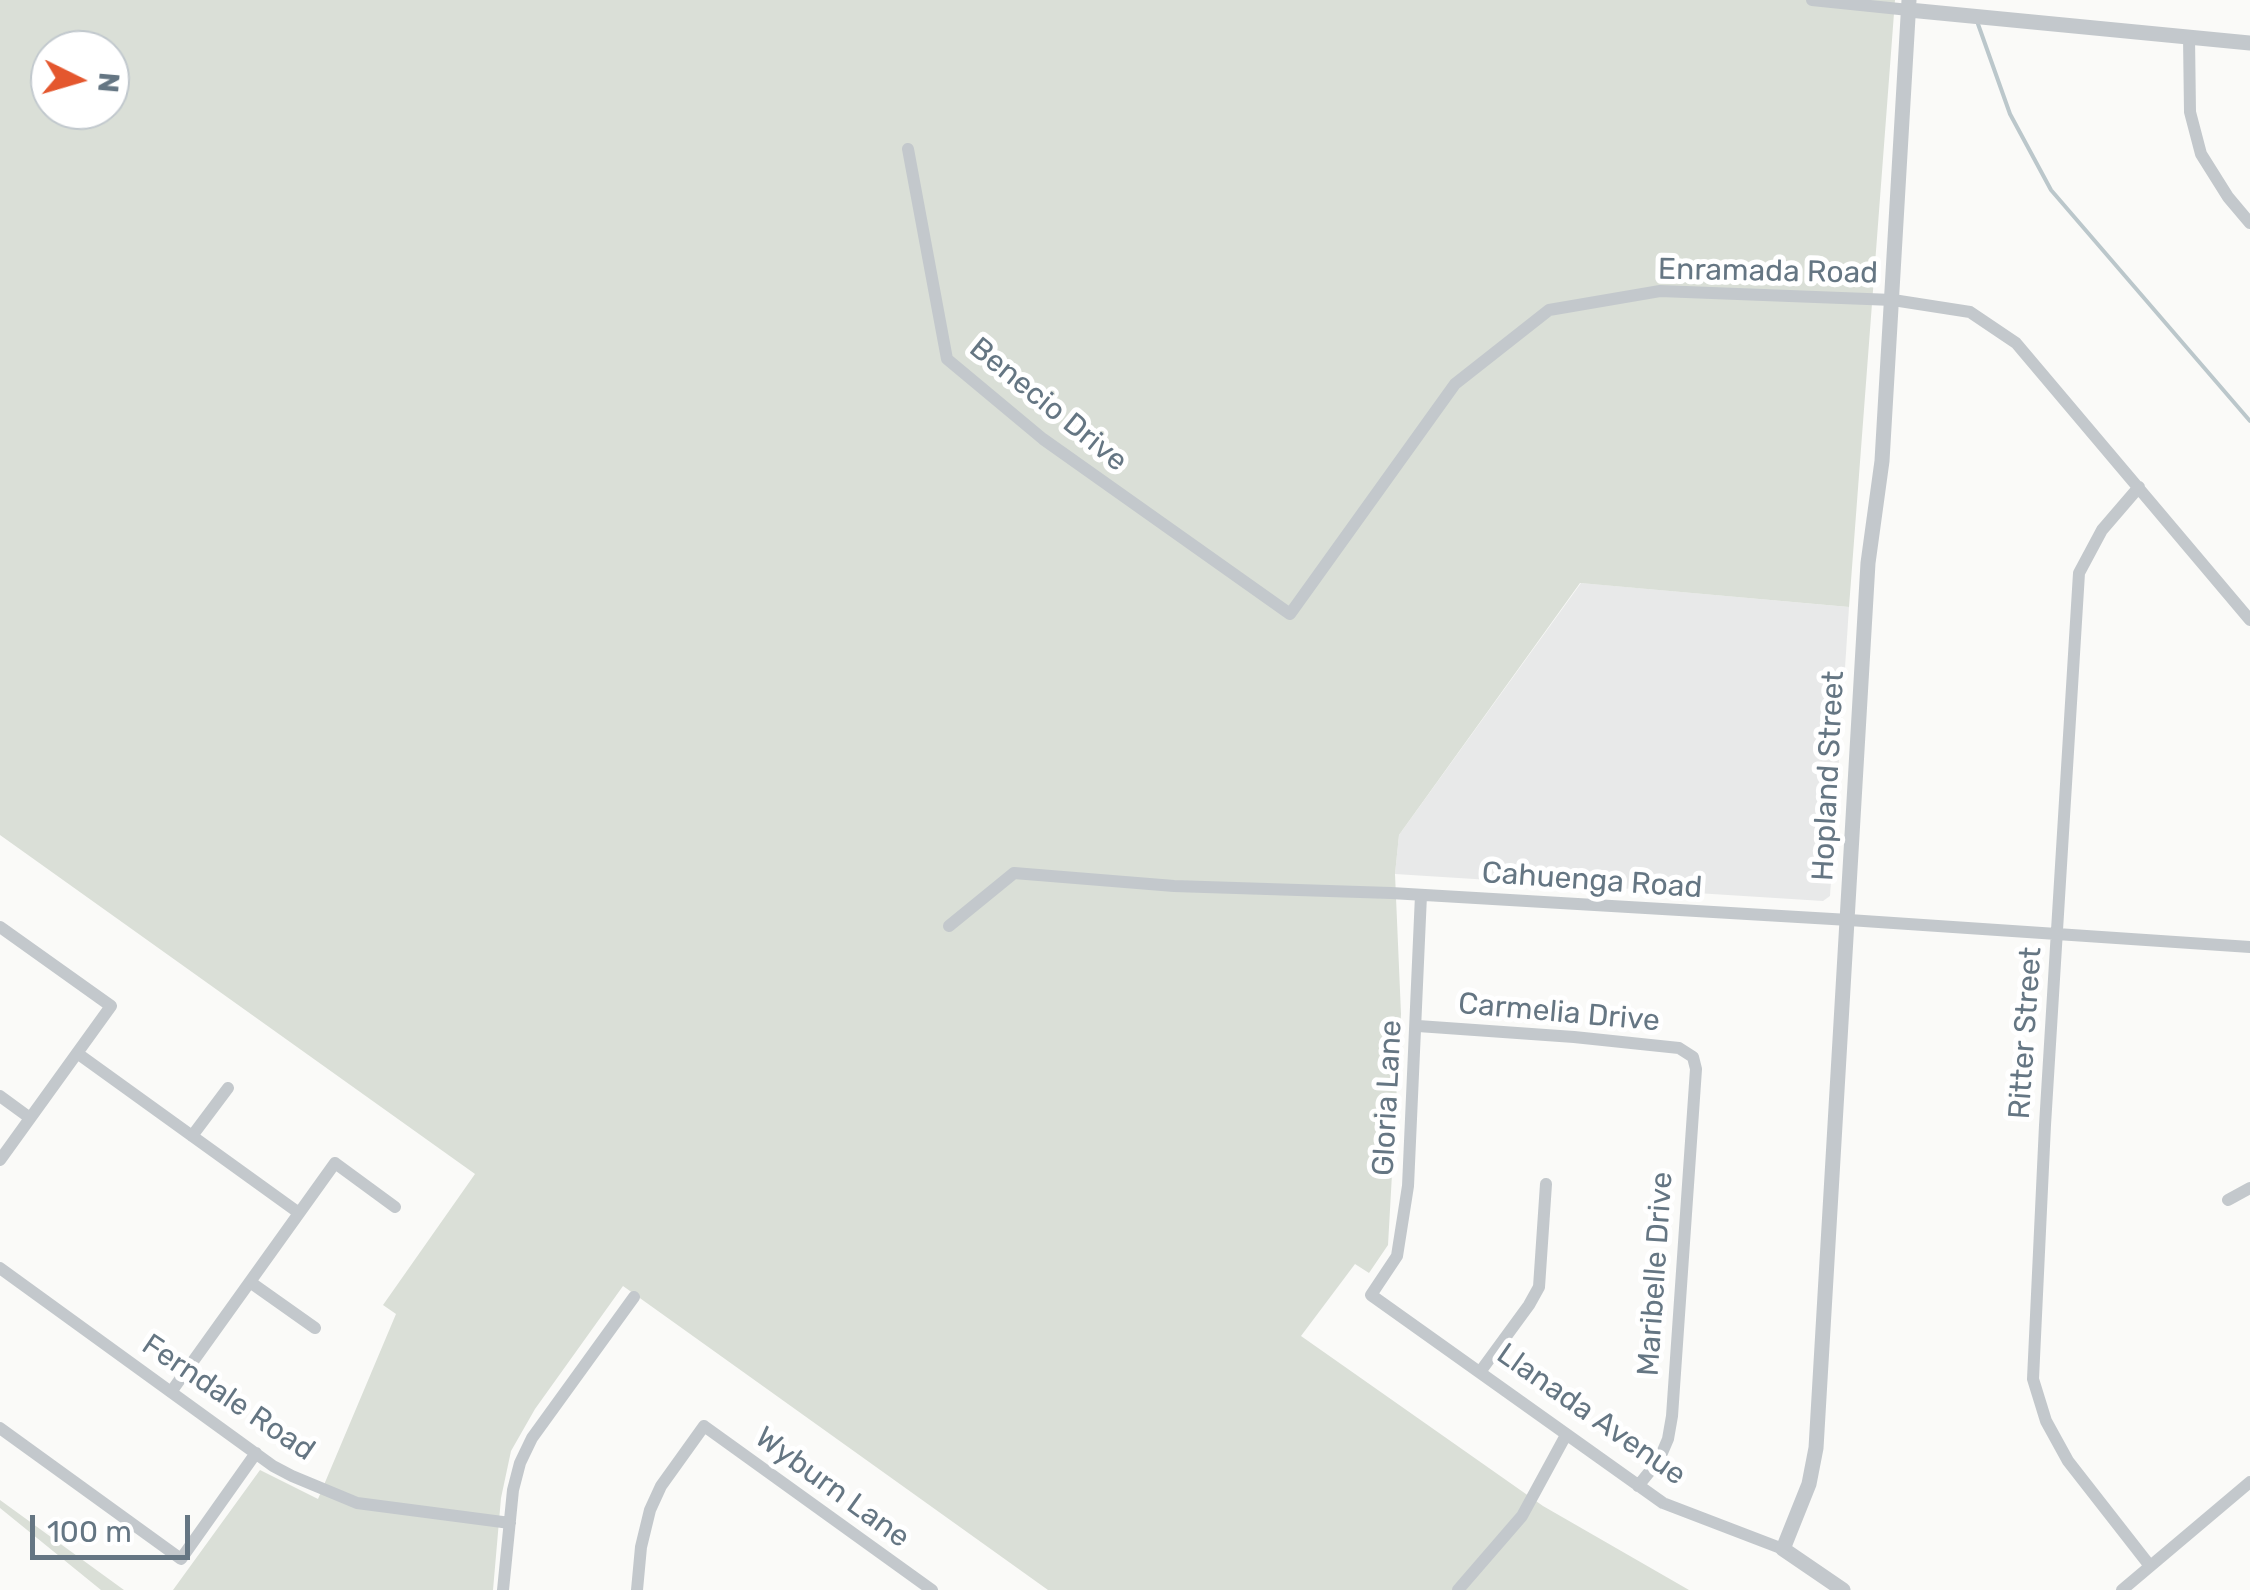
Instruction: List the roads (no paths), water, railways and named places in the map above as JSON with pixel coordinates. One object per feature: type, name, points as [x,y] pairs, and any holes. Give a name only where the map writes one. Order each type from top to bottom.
[{"type":"street","points":[[1812,0],[1908,5],[2250,42]]},
{"type":"street","name":"Hopland Street","points":[[1784,1550],[1809,1484],[1816,1448],[1868,563],[1882,461],[1908,5]]},
{"type":"street","points":[[2189,37],[2190,112],[2202,154],[2228,197],[2250,223]]},
{"type":"street","name":"Benecio Drive","points":[[908,149],[947,358],[1043,440],[1290,614]]},
{"type":"street","name":"Enramada Road","points":[[1290,614],[1455,384],[1549,310],[1660,291],[1892,300],[1970,312],[2016,342],[2250,620]]},
{"type":"street","name":"Ritter Street","points":[[2139,487],[2102,530],[2079,573],[2032,1379],[2046,1421],[2068,1461],[2150,1566]]},
{"type":"street","name":"Cahuenga Road","points":[[949,926],[1014,873],[1174,886],[1421,895],[2250,947]]},
{"type":"street","name":"Gloria Lane","points":[[1372,1295],[1397,1256],[1408,1186],[1421,895]]},
{"type":"street","points":[[0,926],[110,1006],[0,1160]]},
{"type":"street","name":"Carmelia Drive","points":[[1418,1026],[1680,1048],[1693,1057]]},
{"type":"street","points":[[77,1053],[299,1213]]},
{"type":"street","name":"Maribelle Drive","points":[[1638,1486],[1659,1460],[1672,1416],[1696,1069],[1693,1057]]},
{"type":"street","points":[[192,1136],[228,1088]]},
{"type":"street","points":[[0,1096],[30,1118]]},
{"type":"street","points":[[171,1392],[335,1163],[396,1207]]},
{"type":"street","points":[[1480,1372],[1538,1287],[1546,1184]]},
{"type":"street","points":[[2228,1200],[2250,1188]]},
{"type":"street","name":"Ferndale Road","points":[[0,1268],[292,1476],[358,1503],[510,1523]]},
{"type":"street","points":[[250,1282],[314,1328]]},
{"type":"street","name":"Llanada Avenue","points":[[1372,1295],[1663,1503],[1784,1550],[1842,1590]]},
{"type":"street","points":[[502,1590],[513,1490],[532,1438],[634,1297]]},
{"type":"street","name":"Wyburn Lane","points":[[637,1590],[650,1510],[661,1486],[704,1426],[932,1590]]},
{"type":"street","points":[[0,1428],[181,1559],[256,1453]]},
{"type":"street","points":[[1458,1590],[1522,1516],[1566,1435]]},
{"type":"street","points":[[2122,1590],[2250,1482]]},
{"type":"waterway","points":[[1978,24],[2010,114],[2051,190],[2250,421]]}]
